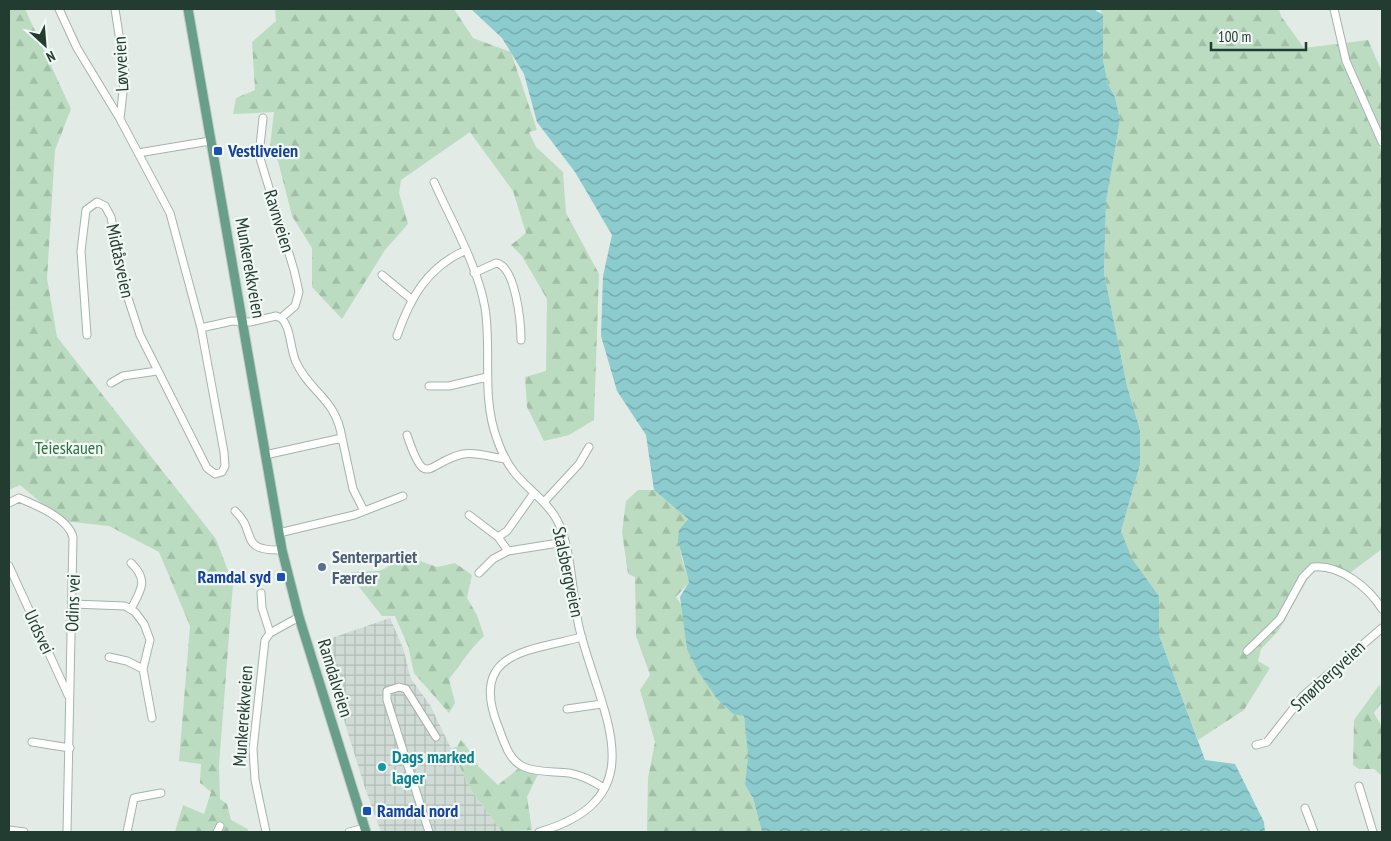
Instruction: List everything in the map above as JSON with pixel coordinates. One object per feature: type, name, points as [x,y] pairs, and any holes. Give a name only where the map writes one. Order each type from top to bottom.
[{"type":"main road","name":"Munkerekkveien","points":[[188,9],[278,533]]},
{"type":"main road","name":"Ramdalveien","points":[[278,533],[299,617],[366,830]]},
{"type":"street","points":[[59,9],[77,48],[120,119],[170,213],[201,328],[232,321],[243,322],[276,316],[281,318],[286,325],[298,365],[335,412],[353,489],[364,512]]},
{"type":"street","name":"Løvveien","points":[[115,9],[125,73],[120,119]]},
{"type":"street","points":[[1334,9],[1346,62],[1382,142]]},
{"type":"street","name":"Ravnveien","points":[[264,118],[260,155],[299,292],[295,306],[281,318]]},
{"type":"street","points":[[138,153],[210,141]]},
{"type":"street","name":"Stalsbergveien","points":[[434,182],[474,273],[485,308],[487,397],[493,424],[506,460],[514,473],[544,502],[557,519],[565,542],[582,637],[612,738],[611,771],[604,788],[594,804],[586,812],[566,824],[539,832]]},
{"type":"street","name":"Midtåsveien","points":[[87,335],[81,268],[82,235],[86,210],[89,205],[97,202],[105,206],[109,213],[130,309],[140,335],[207,468],[211,472],[220,473],[224,469],[224,452],[201,328]]},
{"type":"street","points":[[397,336],[411,299],[437,266],[464,250]]},
{"type":"street","points":[[474,273],[496,263],[503,267],[516,294],[521,340]]},
{"type":"street","points":[[382,275],[411,299]]},
{"type":"street","points":[[111,383],[122,376],[157,371]]},
{"type":"street","points":[[429,386],[449,386],[487,377]]},
{"type":"street","points":[[407,434],[417,462],[427,469],[433,469],[454,457],[468,453],[506,460]]},
{"type":"street","points":[[265,455],[342,438]]},
{"type":"street","points":[[544,502],[579,464],[589,447]]},
{"type":"street","points":[[498,537],[507,531],[534,493]]},
{"type":"street","points":[[278,533],[364,512],[403,496]]},
{"type":"street","name":"Odins vei","points":[[9,503],[19,498],[61,520],[70,528],[73,541],[67,832]]},
{"type":"street","points":[[235,511],[256,547],[262,550],[282,550]]},
{"type":"street","points":[[469,515],[498,537],[508,551]]},
{"type":"street","points":[[479,573],[493,559],[508,551],[565,542]]},
{"type":"street","points":[[131,563],[140,574],[142,585],[131,609]]},
{"type":"street","name":"Urdsvei","points":[[9,566],[69,698]]},
{"type":"street","points":[[1248,652],[1280,619],[1303,577],[1313,567],[1320,566],[1342,574],[1365,587],[1382,609]]},
{"type":"street","points":[[260,593],[266,626],[270,633],[299,617]]},
{"type":"street","points":[[73,604],[118,604],[131,609],[144,624],[150,640],[144,669],[152,718]]},
{"type":"street","name":"Smørbergveien","points":[[1256,746],[1267,742],[1303,696],[1382,628]]},
{"type":"street","name":"Munkerekkveien","points":[[266,832],[255,780],[253,749],[265,640],[270,633]]},
{"type":"street","points":[[582,637],[524,651],[505,660],[498,666],[493,676],[492,710],[506,748],[518,763],[535,770],[579,776],[604,788]]},
{"type":"street","points":[[109,657],[127,661],[144,669]]},
{"type":"street","points":[[429,832],[388,700],[387,691],[399,687],[406,690],[436,737]]},
{"type":"street","points":[[567,709],[602,704]]},
{"type":"street","points":[[32,742],[70,748]]},
{"type":"street","points":[[1359,786],[1373,832]]},
{"type":"street","points":[[127,832],[134,798],[161,793]]},
{"type":"street","points":[[1305,808],[1314,832]]},
{"type":"street","points":[[9,830],[24,832]]},
{"type":"street","points":[[350,832],[366,830]]},
{"type":"shaded area","points":[[390,618],[403,648],[411,679],[430,705],[471,790],[502,832],[381,832],[364,785],[320,642]]},
{"type":"green space","name":"Teieskauen","points":[[9,9],[25,9],[71,109],[55,150],[47,278],[57,337],[216,539],[233,584],[219,765],[220,799],[227,804],[231,820],[248,829],[248,832],[175,832],[183,805],[204,814],[211,792],[200,783],[201,764],[179,761],[190,626],[159,552],[109,526],[63,521],[20,485],[9,490]]},
{"type":"green space","points":[[275,9],[454,9],[473,38],[511,52],[537,130],[529,132],[536,147],[563,172],[566,213],[599,274],[594,420],[569,435],[544,441],[527,407],[525,377],[546,371],[547,299],[522,256],[511,245],[526,233],[513,191],[470,132],[401,180],[399,193],[408,224],[385,250],[342,319],[312,287],[312,248],[292,216],[278,161],[270,146],[274,112],[233,114],[236,98],[255,90],[252,42],[276,21]]},
{"type":"green space","points":[[1099,9],[1279,9],[1281,16],[1304,48],[1368,40],[1382,72],[1382,128],[1375,136],[1382,152],[1382,549],[1343,578],[1326,570],[1312,571],[1279,630],[1261,649],[1258,661],[1270,668],[1244,710],[1198,740],[1159,635],[1159,596],[1131,559],[1121,531],[1140,465],[1140,430],[1127,386],[1104,273],[1106,202],[1120,120],[1115,97],[1108,84],[1103,60],[1103,14]]},
{"type":"green space","points":[[638,490],[654,490],[688,519],[680,534],[679,542],[689,582],[676,597],[682,606],[685,630],[699,673],[717,699],[733,714],[744,715],[748,756],[745,785],[753,798],[762,832],[647,832],[648,778],[655,742],[640,690],[650,675],[636,636],[635,577],[628,574],[622,532],[626,501]]},
{"type":"green space","points":[[412,558],[437,567],[455,563],[472,575],[467,598],[477,615],[484,636],[449,679],[455,703],[449,713],[414,673],[408,646],[395,616],[382,616],[353,579],[351,572],[380,571],[400,560]]},
{"type":"green space","points":[[1380,684],[1382,702],[1374,713],[1382,727],[1382,776],[1374,769],[1359,769],[1353,765],[1354,720]]},
{"type":"green space","points":[[461,740],[479,767],[498,785],[519,768],[538,774],[527,797],[532,830],[502,832],[471,790],[451,748],[457,747]]},
{"type":"water","points":[[471,9],[1097,9],[1096,11],[1103,14],[1103,60],[1108,84],[1115,97],[1120,120],[1106,202],[1104,273],[1127,386],[1140,430],[1140,465],[1121,531],[1132,559],[1159,596],[1159,635],[1205,760],[1235,764],[1264,822],[1265,832],[762,832],[753,798],[745,785],[748,756],[744,716],[733,714],[717,699],[699,673],[687,649],[680,597],[689,582],[678,541],[679,530],[688,519],[654,490],[646,435],[617,391],[601,336],[603,276],[612,235],[575,172],[537,122],[524,74],[502,38]]},
{"type":"place","name":"Vestliveien","points":[[218,151]]},
{"type":"place","name":"Senterpartiet Færder","points":[[322,567]]},
{"type":"place","name":"Ramdal syd","points":[[281,577]]},
{"type":"place","name":"Dags marked lager","points":[[382,767]]},
{"type":"place","name":"Ramdal nord","points":[[367,811]]}]
